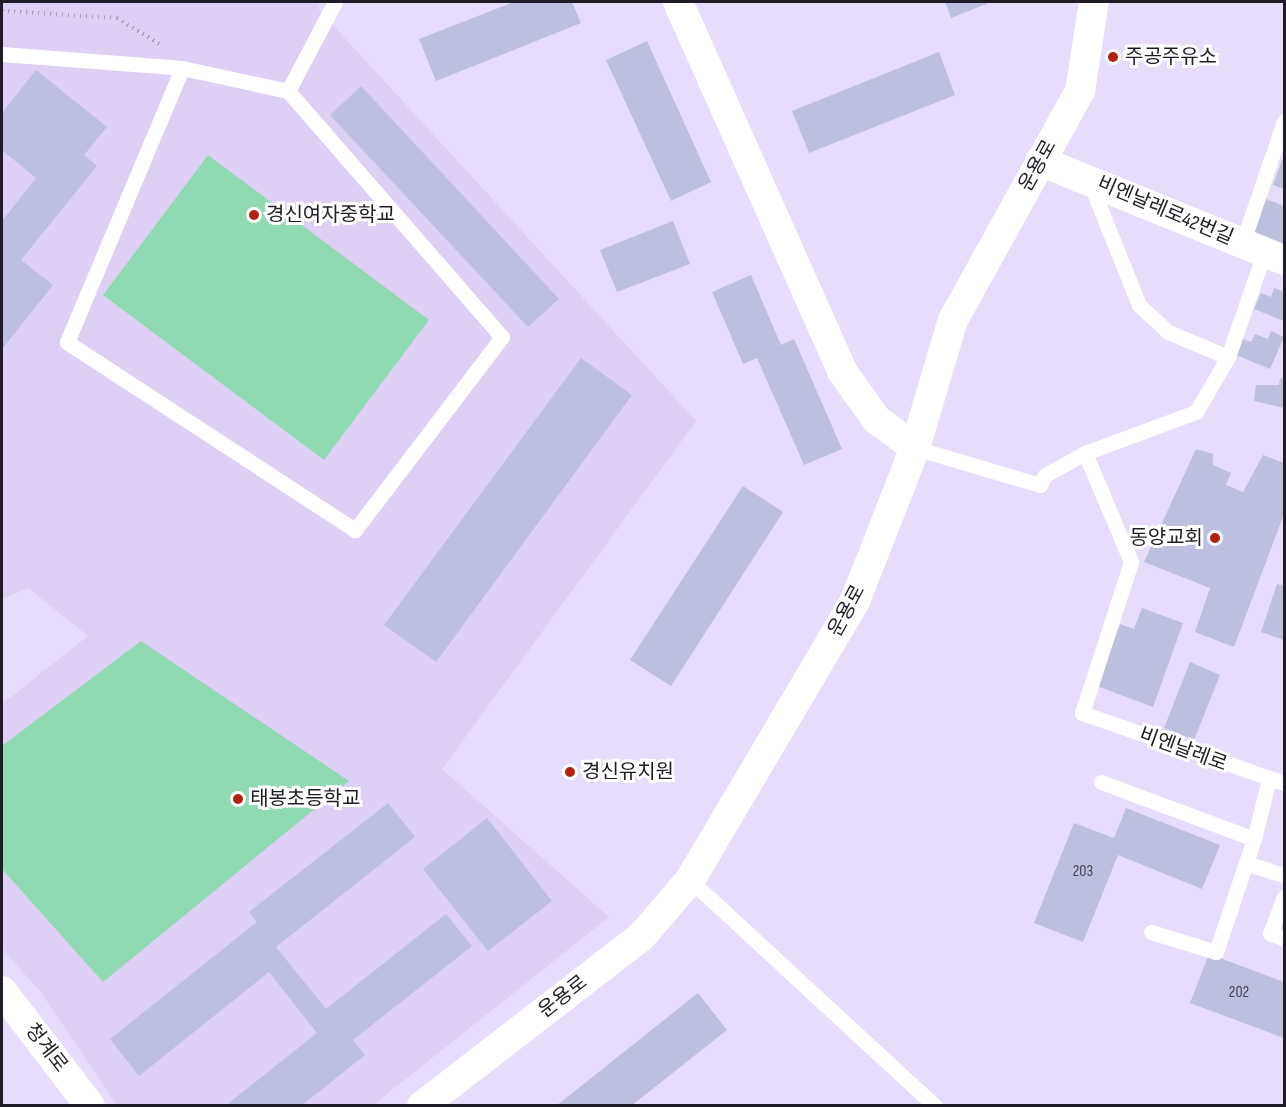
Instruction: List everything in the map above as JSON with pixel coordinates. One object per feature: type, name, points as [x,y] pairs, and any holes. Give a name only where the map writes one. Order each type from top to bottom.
[{"type":"street","points":[[678,2],[842,371],[876,419],[915,448]]},
{"type":"street","name":"운용로","points":[[422,1106],[641,937],[690,880],[855,601],[915,448],[954,320],[1080,91],[1094,2]]},
{"type":"street","name":"비엔날레로42번길","points":[[1040,160],[1263,252]]},
{"type":"street","name":"청계로","points":[[2,991],[90,1106]]},
{"type":"lane","points":[[288,91],[335,2]]},
{"type":"lane","points":[[2,54],[188,69],[288,91],[502,337],[355,530],[67,342],[188,69]]},
{"type":"lane","name":"비엔날레로42번길","points":[[915,448],[1040,485],[1045,475],[1085,453],[1196,412],[1228,357],[1263,252],[1284,121]]},
{"type":"lane","name":"비엔날레로42번길","points":[[1089,179],[1134,298],[1168,332],[1228,357]]},
{"type":"lane","name":"비엔날레로","points":[[1085,453],[1131,562],[1082,713],[1277,781]]},
{"type":"lane","points":[[1151,932],[1216,952],[1254,839],[1277,781]]},
{"type":"lane","points":[[1101,782],[1254,839]]},
{"type":"lane","points":[[1246,863],[1284,875]]},
{"type":"lane","points":[[690,880],[935,1106]]},
{"type":"lane","points":[[1284,897],[1270,933],[1284,939]]},
{"type":"path","points":[[2,11],[117,18],[188,69]]},
{"type":"shaded area","name":"경신여자중학교","points":[[318,2],[319,10],[696,421],[442,769],[609,917],[373,1105],[117,1105],[40,991],[2,949],[2,704],[88,636],[28,588],[2,599],[2,3]]},
{"type":"green space","points":[[208,155],[429,320],[324,460],[103,295]]},
{"type":"green space","points":[[141,641],[349,781],[103,982],[2,869],[2,746]]},
{"type":"building","points":[[514,2],[572,2],[581,23],[436,81],[419,39]]},
{"type":"building","points":[[945,2],[991,2],[951,18]]},
{"type":"building","points":[[647,41],[711,182],[671,201],[606,60]]},
{"type":"building","points":[[939,52],[955,95],[809,153],[792,111]]},
{"type":"building","points":[[36,70],[107,127],[84,155],[97,166],[21,260],[53,285],[2,349],[2,221],[36,178],[2,150],[2,113]]},
{"type":"building","points":[[361,86],[559,299],[528,327],[330,115]]},
{"type":"building","points":[[1282,160],[1284,161],[1284,189],[1273,185]]},
{"type":"building","points":[[1266,199],[1284,206],[1284,245],[1252,233]]},
{"type":"building","points":[[673,221],[690,264],[617,292],[600,250]]},
{"type":"building","points":[[751,275],[781,345],[794,339],[842,449],[804,465],[757,358],[743,364],[712,292]]},
{"type":"building","points":[[1274,288],[1284,292],[1284,321],[1254,309],[1261,293],[1271,297]]},
{"type":"building","points":[[1271,331],[1284,337],[1270,369],[1236,355],[1243,339],[1251,342],[1255,334],[1268,339]]},
{"type":"building","points":[[581,358],[632,395],[436,662],[384,625]]},
{"type":"building","points":[[1280,378],[1284,379],[1284,408],[1254,401],[1256,385],[1279,385]]},
{"type":"building","name":"동양교회","points":[[1196,449],[1213,454],[1213,465],[1231,473],[1226,485],[1243,492],[1263,455],[1284,463],[1284,514],[1234,647],[1195,632],[1210,588],[1144,562]]},
{"type":"building","points":[[743,486],[783,512],[671,686],[630,660]]},
{"type":"building","points":[[1277,584],[1284,586],[1284,640],[1261,632]]},
{"type":"building","points":[[1142,608],[1183,623],[1153,707],[1097,686],[1120,624],[1134,629]]},
{"type":"building","points":[[1190,662],[1220,675],[1194,740],[1164,728]]},
{"type":"building","points":[[388,803],[415,837],[276,947],[326,1009],[446,914],[472,946],[353,1040],[365,1055],[301,1106],[225,1106],[317,1033],[269,972],[139,1076],[110,1039],[257,922],[249,912]]},
{"type":"building","points":[[1126,808],[1220,845],[1202,889],[1118,855],[1083,942],[1034,923],[1074,823],[1114,838]]},
{"type":"building","points":[[487,818],[552,901],[488,951],[423,869]]},
{"type":"building","points":[[1209,954],[1284,982],[1284,1038],[1190,1003]]},
{"type":"building","points":[[698,993],[727,1030],[631,1106],[556,1106]]},
{"type":"place","name":"주공주유소","points":[[1113,57]]},
{"type":"place","name":"경신여자중학교","points":[[254,215]]},
{"type":"place","name":"동양교회","points":[[1215,538]]},
{"type":"place","name":"경신유치원","points":[[570,772]]},
{"type":"place","name":"태봉초등학교","points":[[238,799]]}]
